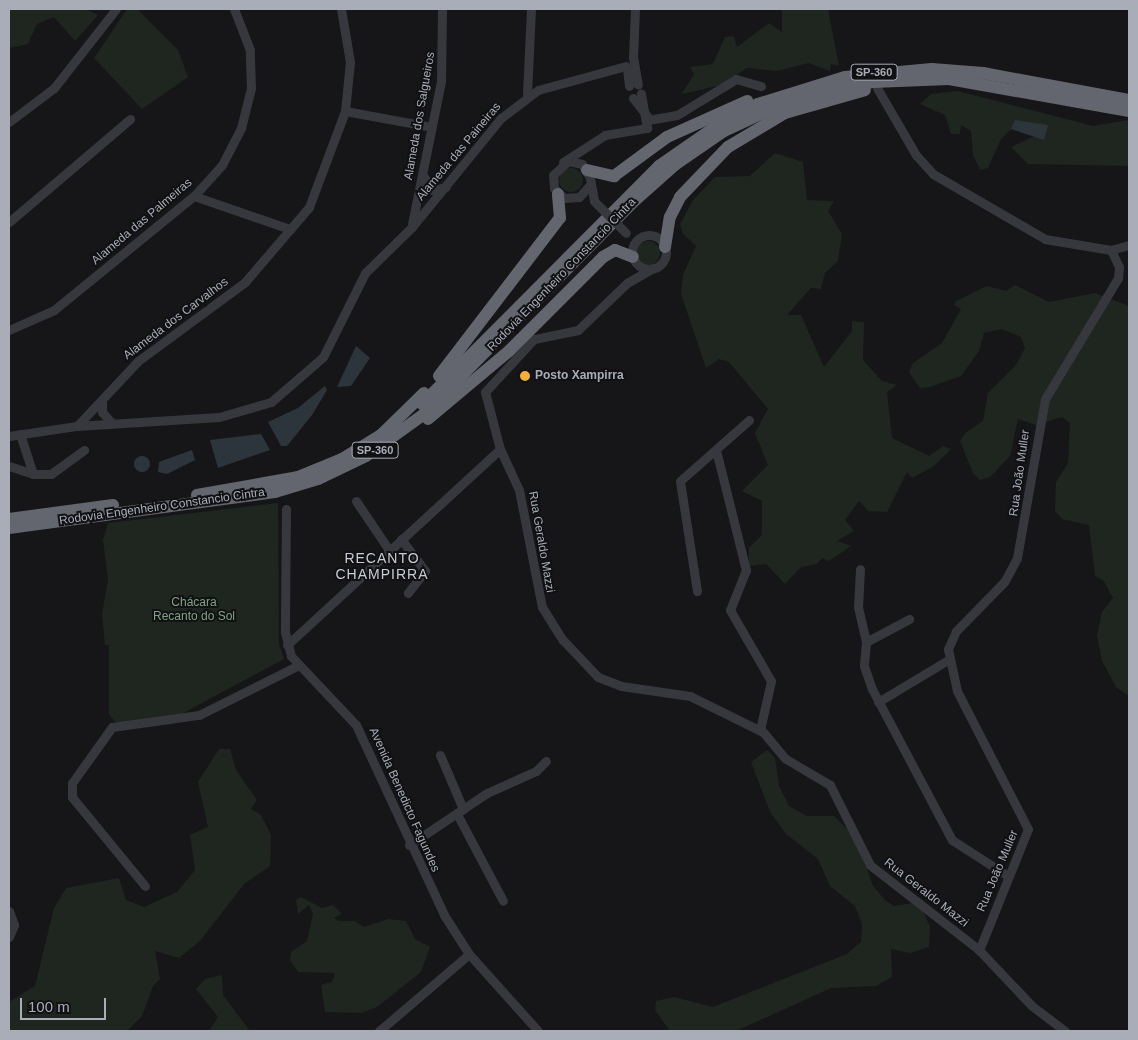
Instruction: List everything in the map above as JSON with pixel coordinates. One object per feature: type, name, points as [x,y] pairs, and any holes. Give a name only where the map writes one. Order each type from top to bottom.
[{"type":"highway","name":"Rodovia Engenheiro Constancio Cintra","points":[[9,519],[279,482],[342,459],[381,441],[420,407],[659,166],[718,125],[805,86],[869,72],[932,69],[983,73],[1129,100]]},
{"type":"highway","name":"Rodovia Engenheiro Constancio Cintra","points":[[9,528],[275,492],[339,471],[454,386],[632,203],[676,164],[724,131],[795,98],[842,86],[921,78],[1000,85],[1129,111]]},
{"type":"highway","points":[[665,248],[670,217],[680,197],[728,147],[785,112],[871,89],[1000,85]]},
{"type":"highway","points":[[585,167],[614,176],[683,128],[757,98],[805,86]]},
{"type":"highway","points":[[381,441],[445,369],[536,254],[562,214],[558,194]]},
{"type":"highway","points":[[381,441],[420,426],[475,382],[609,252],[634,256]]},
{"type":"street","points":[[9,122],[54,88],[116,9]]},
{"type":"street","name":"Alameda das Palmeiras","points":[[9,330],[54,310],[194,196],[225,159],[247,108],[250,50],[234,9]]},
{"type":"street","name":"Alameda dos Carvalhos","points":[[76,426],[102,403],[138,361],[245,282],[290,229],[316,194],[345,111],[350,62],[341,9]]},
{"type":"street","name":"Alameda dos Salgueiros","points":[[412,227],[424,177],[444,57],[442,9]]},
{"type":"street","points":[[531,9],[527,94],[629,69]]},
{"type":"street","points":[[594,201],[558,194],[552,182],[561,164],[592,142],[615,132],[644,131],[648,119],[635,91],[629,69],[632,57],[635,9]]},
{"type":"street","points":[[648,119],[677,115],[736,80],[762,86]]},
{"type":"street","points":[[871,89],[922,164],[942,180],[1045,239],[1111,250],[1129,245]]},
{"type":"street","name":"Alameda das Paineiras","points":[[9,436],[76,426],[219,417],[271,402],[323,356],[365,273],[412,227],[501,118],[527,94]]},
{"type":"street","points":[[345,111],[432,127]]},
{"type":"street","points":[[9,222],[130,119]]},
{"type":"street","points":[[592,142],[583,151],[589,186],[594,201],[626,234],[634,256],[653,268]]},
{"type":"street","points":[[561,164],[585,167]]},
{"type":"street","points":[[424,177],[432,190],[446,187]]},
{"type":"street","points":[[580,197],[589,186]]},
{"type":"street","points":[[194,196],[290,229]]},
{"type":"street","points":[[626,234],[657,237],[665,248],[663,261],[627,283]]},
{"type":"street","points":[[627,283],[634,256],[644,236]]},
{"type":"street","name":"Rua João Muller","points":[[979,950],[1028,829],[957,691],[948,660],[956,631],[1004,582],[1017,558],[1045,399],[1118,278],[1119,267],[1111,250]]},
{"type":"street","name":"Rua Geraldo Mazzi","points":[[627,283],[578,330],[534,339],[487,387],[485,399],[500,449],[520,490],[542,607],[579,659],[608,682],[690,696],[760,730],[786,759],[835,791],[858,849],[875,871],[979,950],[1021,996],[1065,1031]]},
{"type":"street","points":[[102,403],[102,412],[112,424]]},
{"type":"street","points":[[698,591],[680,486],[684,475],[716,450],[749,420]]},
{"type":"street","points":[[20,434],[33,474]]},
{"type":"street","points":[[287,645],[500,449]]},
{"type":"street","points":[[9,466],[33,474],[51,474],[84,450]]},
{"type":"street","points":[[716,450],[746,570],[730,610],[771,682],[760,730]]},
{"type":"street","points":[[356,501],[389,550]]},
{"type":"street","name":"Avenida Benedicto Fagundes","points":[[286,509],[287,645],[297,666],[359,731],[409,845],[469,954],[538,1031]]},
{"type":"street","points":[[401,539],[426,572],[408,594]]},
{"type":"street","points":[[860,569],[858,606],[866,642],[864,666],[878,702],[952,840],[1008,876]]},
{"type":"street","points":[[866,642],[909,619]]},
{"type":"street","points":[[878,702],[948,660]]},
{"type":"street","points":[[145,886],[72,797],[72,782],[112,726],[199,715],[297,666]]},
{"type":"street","points":[[440,755],[460,811],[503,901]]},
{"type":"street","points":[[409,845],[496,787],[536,771],[546,760]]},
{"type":"street","points":[[9,911],[14,925],[9,937]]},
{"type":"street","points":[[380,1031],[469,954]]},
{"type":"green space","points":[[9,9],[85,9],[98,15],[75,41],[54,17],[37,24],[28,44],[9,48]]},
{"type":"green space","points":[[127,9],[137,9],[178,50],[188,77],[142,109],[94,58]]},
{"type":"green space","points":[[782,9],[828,9],[839,66],[831,64],[830,71],[809,63],[777,71],[747,68],[721,85],[682,94],[694,74],[690,67],[713,64],[725,37],[734,36],[737,47],[769,23],[782,32]]},
{"type":"green space","points":[[958,91],[1093,126],[1129,120],[1129,166],[1028,164],[1011,147],[1039,134],[1014,127],[1001,139],[988,168],[980,170],[973,155],[971,131],[961,125],[960,134],[951,134],[945,115],[920,104],[931,94]]},
{"type":"green space","points":[[775,153],[803,162],[807,200],[834,201],[828,211],[842,234],[838,261],[825,273],[821,289],[811,288],[787,315],[801,315],[824,367],[852,331],[852,321],[864,322],[863,360],[882,381],[897,385],[887,392],[892,438],[929,456],[943,446],[951,449],[934,466],[912,478],[907,472],[887,512],[868,511],[859,501],[845,520],[854,531],[837,541],[851,546],[829,561],[822,558],[817,564],[801,567],[785,584],[766,564],[749,566],[749,548],[762,535],[762,501],[742,491],[768,465],[755,433],[768,409],[729,362],[719,359],[706,368],[681,294],[683,275],[696,246],[683,234],[680,224],[693,200],[715,177],[750,176]]},
{"type":"green space","points":[[571,168],[579,172],[583,180],[579,188],[571,192],[563,188],[559,180],[563,172]]},
{"type":"green space","points":[[648,241],[657,244],[660,253],[657,262],[648,265],[639,262],[636,253],[639,244]]},
{"type":"green space","points":[[1015,285],[1049,302],[1095,293],[1129,306],[1129,696],[1116,687],[1102,661],[1097,635],[1102,612],[1113,598],[1103,580],[1095,576],[1089,525],[1062,519],[1055,511],[1056,482],[1068,463],[1070,423],[1062,417],[1036,425],[1018,419],[1010,456],[990,477],[980,480],[973,473],[960,441],[965,433],[983,421],[988,393],[1016,365],[1025,348],[1021,337],[1002,329],[984,333],[979,351],[961,376],[930,387],[920,388],[909,372],[913,363],[942,343],[961,309],[954,305],[956,301],[987,286],[1006,291]]},
{"type":"green space","name":"Chácara Recanto do Sol","points":[[278,503],[279,644],[284,659],[185,712],[172,724],[134,728],[114,721],[109,714],[109,645],[105,645],[102,614],[108,580],[103,540],[108,523]]},
{"type":"green space","points":[[219,749],[230,749],[236,770],[257,800],[251,809],[261,815],[271,835],[270,866],[244,884],[200,941],[179,958],[155,951],[160,979],[153,986],[142,1016],[127,1031],[9,1031],[9,1002],[35,986],[54,908],[66,888],[119,878],[126,900],[144,907],[177,892],[195,870],[190,835],[208,827],[198,782]]},
{"type":"green space","points":[[767,750],[775,758],[779,786],[789,806],[807,816],[834,816],[856,838],[873,886],[885,900],[894,906],[913,903],[922,908],[930,927],[929,947],[910,953],[891,949],[892,977],[876,986],[831,988],[736,1031],[670,1031],[655,1010],[656,1001],[674,997],[713,1007],[847,954],[861,942],[862,924],[855,906],[830,886],[818,859],[786,834],[770,812],[751,762]]},
{"type":"green space","points":[[301,897],[322,908],[333,905],[342,914],[334,918],[338,921],[355,921],[364,927],[388,919],[406,921],[415,939],[430,947],[421,972],[377,1007],[361,1013],[325,1012],[321,985],[332,982],[335,973],[298,972],[290,960],[291,952],[307,941],[313,914],[309,905],[298,914],[296,900]]},
{"type":"green space","points":[[222,975],[223,995],[250,1031],[209,1031],[218,1017],[196,989],[205,979]]},
{"type":"shaded area","points":[[1015,120],[1048,125],[1044,140],[1011,129]]},
{"type":"shaded area","points":[[356,346],[370,358],[351,386],[337,387]]},
{"type":"shaded area","points":[[325,386],[327,390],[312,415],[287,446],[281,446],[268,422],[298,408]]},
{"type":"shaded area","points":[[261,434],[270,450],[218,468],[210,440]]},
{"type":"shaded area","points":[[192,450],[195,460],[167,474],[158,472],[159,462]]},
{"type":"shaded area","points":[[139,456],[145,456],[150,461],[148,470],[139,472],[134,467],[134,461]]},
{"type":"place","name":"Posto Xampirra","points":[[525,376]]},
{"type":"district","name":"RECANTO CHAMPIRRA","points":[[382,566]]}]
